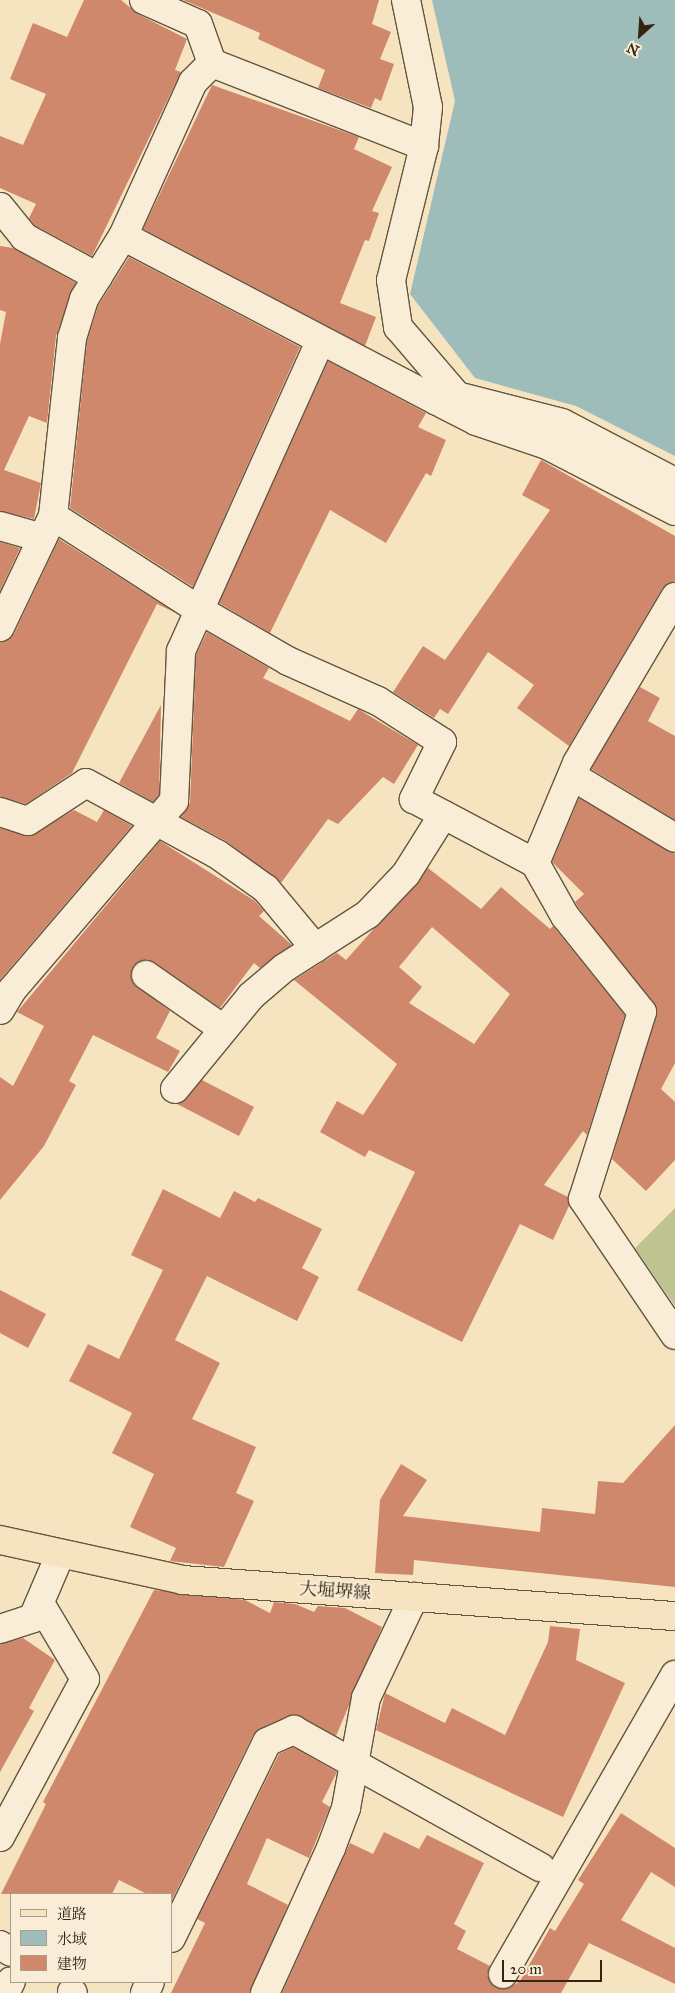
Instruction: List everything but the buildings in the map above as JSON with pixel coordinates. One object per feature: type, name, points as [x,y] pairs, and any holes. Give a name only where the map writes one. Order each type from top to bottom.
[{"type":"main road","name":"大堀堺線","points":[[0,1540],[60,1555],[182,1580],[675,1616]]},
{"type":"street","points":[[144,0],[198,24],[212,63],[424,146]]},
{"type":"street","points":[[406,0],[428,107],[424,146],[391,280],[398,327],[447,399],[562,423],[675,482]]},
{"type":"street","points":[[0,627],[47,527],[72,338],[84,299],[123,236],[193,82],[212,63]]},
{"type":"street","points":[[0,206],[24,237],[98,277]]},
{"type":"street","points":[[123,236],[320,341],[447,399],[476,421],[547,445],[675,511]]},
{"type":"street","points":[[0,1010],[12,990],[160,821],[174,801],[181,651],[198,609],[320,341]]},
{"type":"street","points":[[0,526],[47,527],[198,609],[288,661],[378,702],[442,742],[414,800],[534,863],[565,916],[642,1012],[583,1199],[675,1334]]},
{"type":"street","points":[[534,863],[572,776],[675,597]]},
{"type":"street","points":[[572,776],[675,838]]},
{"type":"street","points":[[0,812],[28,822],[86,783],[160,821],[266,889],[316,948]]},
{"type":"street","points":[[175,1089],[222,1028],[251,996],[375,907],[406,874],[443,814]]},
{"type":"street","points":[[146,975],[222,1028]]},
{"type":"street","points":[[0,1629],[34,1618],[41,1605],[60,1555]]},
{"type":"street","points":[[265,1993],[331,1848],[346,1808],[366,1698],[414,1597]]},
{"type":"street","points":[[0,1837],[85,1679],[41,1605]]},
{"type":"street","points":[[504,1974],[675,1675]]},
{"type":"street","points":[[172,1936],[267,1742],[294,1730],[333,1749],[353,1767],[540,1867]]},
{"type":"green space","points":[[675,1208],[675,1306],[635,1248]]},
{"type":"water","points":[[432,0],[675,0],[675,456],[576,406],[475,378],[410,294],[455,101]]}]
